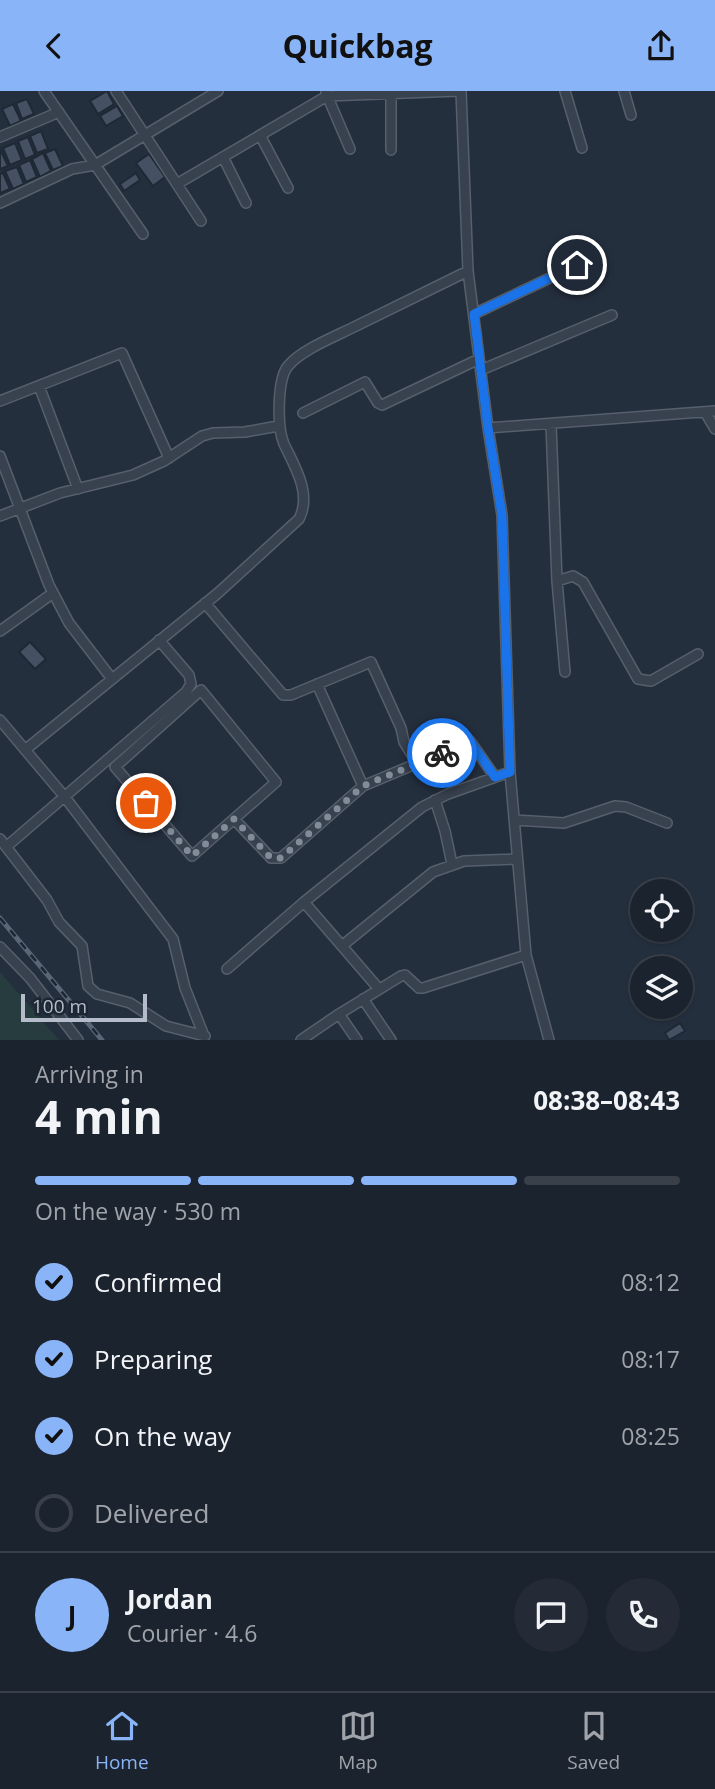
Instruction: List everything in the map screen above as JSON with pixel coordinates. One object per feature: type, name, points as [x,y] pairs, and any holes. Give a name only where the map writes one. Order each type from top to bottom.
[{"type":"street","points":[[44,91],[143,234]]},
{"type":"street","points":[[117,91],[201,221]]},
{"type":"street","points":[[0,204],[72,169],[95,165],[218,91]]},
{"type":"street","points":[[177,184],[326,93],[459,91],[468,271],[502,515],[510,772],[526,955],[549,1040]]},
{"type":"street","points":[[565,91],[582,148]]},
{"type":"street","points":[[624,91],[631,115]]},
{"type":"street","points":[[391,92],[391,150]]},
{"type":"street","points":[[326,93],[350,149]]},
{"type":"street","points":[[0,137],[59,112]]},
{"type":"street","points":[[260,135],[288,188]]},
{"type":"street","points":[[223,157],[246,203]]},
{"type":"street","points":[[474,314],[577,265]]},
{"type":"street","points":[[25,750],[205,603],[299,519],[303,512],[301,480],[278,426],[286,367],[318,345],[468,271]]},
{"type":"street","points":[[481,370],[612,315]]},
{"type":"street","points":[[0,401],[122,353],[169,458]]},
{"type":"street","points":[[303,413],[365,382],[382,405],[479,359]]},
{"type":"street","points":[[39,386],[78,489]]},
{"type":"street","points":[[488,428],[710,411],[715,429]]},
{"type":"street","points":[[551,423],[557,580],[565,672]]},
{"type":"street","points":[[0,516],[78,489],[133,475],[169,458],[202,436],[278,426]]},
{"type":"street","points":[[0,456],[53,593],[69,623],[112,679]]},
{"type":"street","points":[[557,580],[573,576],[583,582],[638,679],[651,681],[698,654]]},
{"type":"street","points":[[0,632],[53,593]]},
{"type":"street","points":[[205,603],[283,695],[291,695],[371,662],[401,728],[404,743],[417,763]]},
{"type":"street","points":[[159,641],[189,675],[191,684],[186,692],[64,796],[3,843],[47,899],[59,922],[82,946],[88,986],[97,994],[123,999],[166,1026],[206,1038]]},
{"type":"street","points":[[317,684],[363,786]]},
{"type":"street","points":[[201,690],[276,782],[234,819],[192,856],[115,767],[201,690]]},
{"type":"street","points":[[0,720],[64,796],[173,939],[185,988],[206,1038]]},
{"type":"street","points":[[234,819],[271,858],[281,858],[363,786],[470,741],[495,777]]},
{"type":"street","points":[[228,969],[304,902],[422,807],[510,772]]},
{"type":"street","points":[[435,800],[452,864]]},
{"type":"street","points":[[514,820],[564,823],[615,806],[626,807],[667,823]]},
{"type":"street","points":[[343,946],[433,872],[452,864],[517,859]]},
{"type":"street","points":[[304,902],[379,989]]},
{"type":"street","points":[[0,947],[30,978],[78,1040]]},
{"type":"street","points":[[301,1040],[405,975],[419,988],[423,988],[526,955]]},
{"type":"street","points":[[363,999],[391,1040]]},
{"type":"street","points":[[339,1014],[357,1040]]},
{"type":"green space","points":[[0,972],[59,1040],[0,1040]]},
{"type":"building","points":[[107,91],[114,104],[98,114],[90,101]]},
{"type":"building","points":[[27,99],[34,114],[22,119],[16,103]]},
{"type":"building","points":[[13,104],[21,121],[10,126],[2,109]]},
{"type":"building","points":[[117,106],[123,116],[106,126],[100,116]]},
{"type":"building","points":[[41,131],[48,149],[37,153],[30,136]]},
{"type":"building","points":[[28,137],[35,155],[25,159],[18,141]]},
{"type":"building","points":[[15,143],[22,160],[10,165],[3,148]]},
{"type":"building","points":[[0,149],[8,166],[0,169]]},
{"type":"building","points":[[55,149],[63,166],[53,170],[45,153]]},
{"type":"building","points":[[43,153],[51,171],[40,177],[32,159]]},
{"type":"building","points":[[149,154],[165,177],[153,186],[136,163]]},
{"type":"building","points":[[30,160],[37,177],[26,182],[19,165]]},
{"type":"building","points":[[17,167],[24,184],[13,189],[5,171]]},
{"type":"building","points":[[3,173],[10,189],[0,193],[0,174]]},
{"type":"building","points":[[136,173],[140,180],[124,191],[120,184]]},
{"type":"building","points":[[30,642],[46,659],[35,669],[19,652]]},
{"type":"building","points":[[680,1023],[685,1031],[669,1040],[665,1033]]},
{"type":"railway","points":[[0,918],[102,1040]]},
{"type":"way so far","points":[[146,803],[192,856],[234,819],[267,855],[281,858],[363,786],[442,753]]},
{"type":"route","points":[[442,753],[470,741],[495,777],[510,772],[502,515],[474,314],[577,265]]}]
